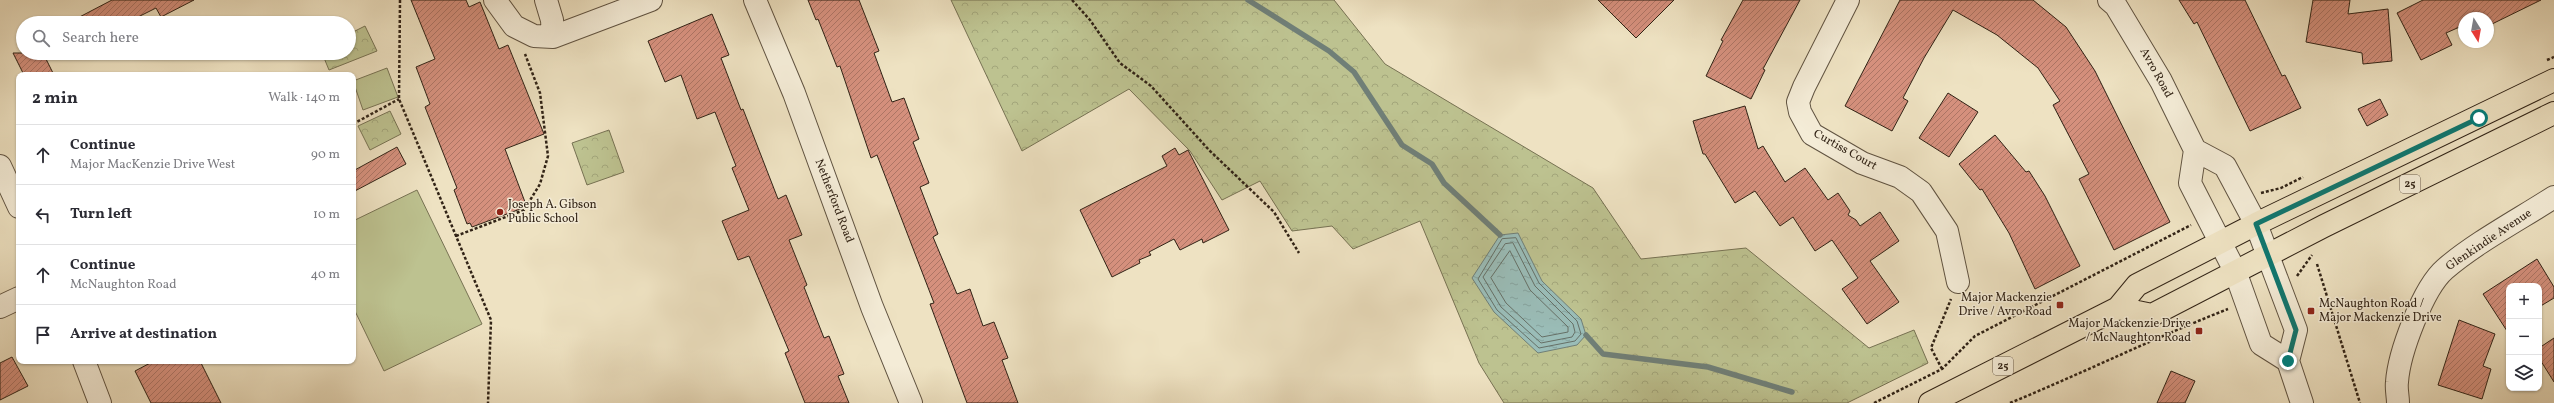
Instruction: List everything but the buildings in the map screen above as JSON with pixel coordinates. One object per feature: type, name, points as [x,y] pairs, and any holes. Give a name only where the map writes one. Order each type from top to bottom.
[{"type":"main road","name":"25","points":[[1930,403],[2118,308],[2137,285],[2256,224],[2554,80]]},
{"type":"main road","name":"25","points":[[2118,308],[2152,316],[2235,271],[2554,113]]},
{"type":"street","points":[[494,0],[514,26],[534,36],[553,37],[651,0]]},
{"type":"street","points":[[546,0],[552,20],[553,37]]},
{"type":"street","name":"Netherford Road","points":[[755,0],[794,93],[872,307],[911,403]]},
{"type":"street","name":"Curtiss Court","points":[[1848,0],[1804,87],[1798,102],[1800,112],[1812,134],[1862,163],[1900,178],[1921,192],[1947,231],[1958,282]]},
{"type":"street","name":"Avro Road","points":[[2109,0],[2116,6],[2162,81],[2195,150]]},
{"type":"street","points":[[2288,361],[2261,344],[2235,271],[2222,242],[2190,183],[2195,150],[2225,166],[2256,224],[2296,330],[2288,361],[2302,403]]},
{"type":"street","points":[[0,166],[16,201]]},
{"type":"street","name":"Glenkindie Avenue","points":[[2398,403],[2397,382],[2402,354],[2413,323],[2427,294],[2444,269],[2551,206]]},
{"type":"street","points":[[0,307],[16,299]]},
{"type":"street","points":[[85,364],[100,403]]},
{"type":"path","points":[[400,0],[400,99],[491,320],[488,403]]},
{"type":"path","points":[[1072,0],[1090,20],[1120,63],[1151,86],[1210,150],[1274,212],[1299,253]]},
{"type":"path","points":[[456,236],[524,210],[540,184],[548,156],[540,93],[524,52]]},
{"type":"path","points":[[356,122],[400,99]]},
{"type":"path","points":[[1874,403],[1942,369],[1975,336],[2196,223]]},
{"type":"path","points":[[2317,264],[2360,403]]},
{"type":"path","points":[[1942,369],[1931,348],[1958,282]]},
{"type":"path","points":[[2010,403],[2087,371],[2199,319],[2227,310]]},
{"type":"green space","points":[[951,0],[1334,0],[1385,64],[1593,188],[1641,259],[1746,248],[1869,348],[1914,330],[1928,363],[1847,403],[1504,403],[1479,363],[1420,221],[1353,249],[1332,226],[1292,231],[1260,181],[1222,200],[1190,151],[1129,89],[1022,151]]},
{"type":"green space","points":[[365,26],[377,51],[356,59],[356,30]]},
{"type":"green space","points":[[325,60],[354,60],[329,70]]},
{"type":"green space","points":[[387,68],[398,97],[363,110],[356,90],[356,80]]},
{"type":"green space","points":[[390,111],[401,134],[370,150],[358,126]]},
{"type":"green space","points":[[609,130],[624,172],[587,185],[572,143]]},
{"type":"green space","points":[[417,190],[482,324],[384,371],[356,313],[356,220]]},
{"type":"water","points":[[1518,233],[1542,281],[1581,319],[1586,335],[1577,345],[1538,353],[1494,312],[1472,278],[1500,235]]},
{"type":"waterway","points":[[1248,0],[1329,51],[1354,72],[1402,145],[1432,164],[1444,183],[1500,235]]},
{"type":"waterway","points":[[1586,335],[1603,354],[1708,367],[1792,392]]},
{"type":"place","name":"Joseph A. Gibson Public School","points":[[500,212]]},
{"type":"place","name":"Major Mackenzie Drive / Avro Road","points":[[2060,305]]},
{"type":"place","name":"McNaughton Road / Major Mackenzie Drive","points":[[2311,311]]},
{"type":"place","name":"Major Mackenzie Drive / McNaughton Road","points":[[2199,331]]},
{"type":"route","points":[[2288,361],[2296,330],[2256,224],[2479,118]]}]
